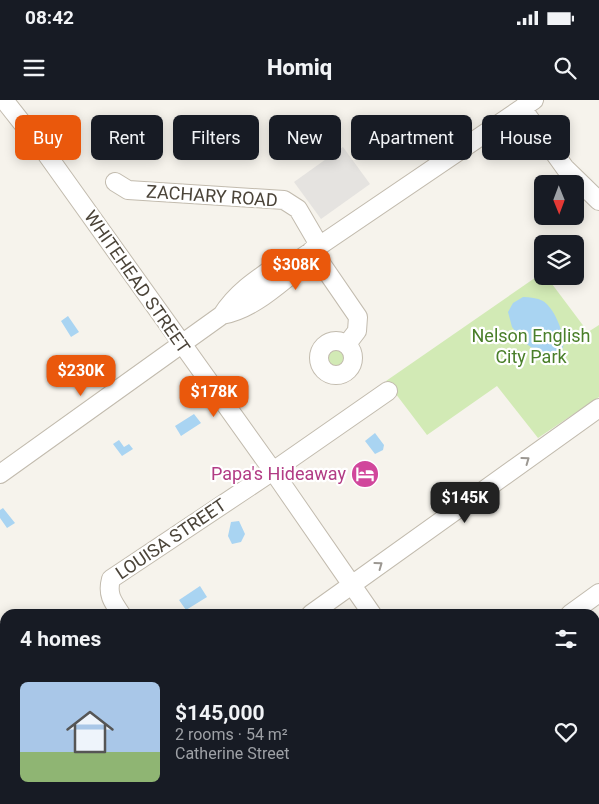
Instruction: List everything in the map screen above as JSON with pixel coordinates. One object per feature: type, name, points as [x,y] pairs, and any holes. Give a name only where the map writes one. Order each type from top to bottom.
[{"type":"street","name":"WHITEHEAD STREET","points":[[4,100],[45,152],[273,471],[368,609]]},
{"type":"street","points":[[0,474],[222,315],[230,302],[250,284],[282,262],[294,263],[528,104],[565,168],[599,201]]},
{"type":"street","name":"ZACHARY ROAD","points":[[115,182],[128,190],[284,200],[298,209],[316,248],[358,317],[357,331],[347,344]]},
{"type":"street","name":"LOUISA STREET","points":[[117,609],[110,599],[111,579],[273,471],[388,391]]},
{"type":"street","points":[[318,609],[599,408]]},
{"type":"street","points":[[577,609],[599,593]]},
{"type":"green space","name":"Nelson English City Park","points":[[534,279],[534,285],[553,285],[588,332],[599,325],[599,397],[538,438],[497,386],[427,435],[386,381]]},
{"type":"green space","points":[[336,348],[343,351],[346,358],[343,365],[336,368],[329,365],[326,358],[329,351]]},
{"type":"shaded area","points":[[343,147],[370,184],[321,219],[294,182],[325,160],[341,160],[341,148]]},
{"type":"water","points":[[523,297],[543,301],[558,322],[563,348],[550,357],[543,356],[524,342],[512,327],[508,312],[513,303]]},
{"type":"water","points":[[68,316],[79,332],[71,337],[61,321]]},
{"type":"water","points":[[194,414],[201,423],[181,436],[175,426]]},
{"type":"water","points":[[375,433],[384,445],[383,450],[375,454],[365,441]]},
{"type":"water","points":[[119,440],[124,447],[129,444],[133,449],[122,456],[113,444]]},
{"type":"water","points":[[3,508],[15,523],[7,528],[0,518],[0,510]]},
{"type":"water","points":[[239,521],[245,534],[241,542],[232,544],[228,536],[231,522]]},
{"type":"water","points":[[200,586],[207,597],[188,609],[185,609],[179,600]]},
{"type":"place","name":"Papa's Hideaway","points":[[365,474]]}]
